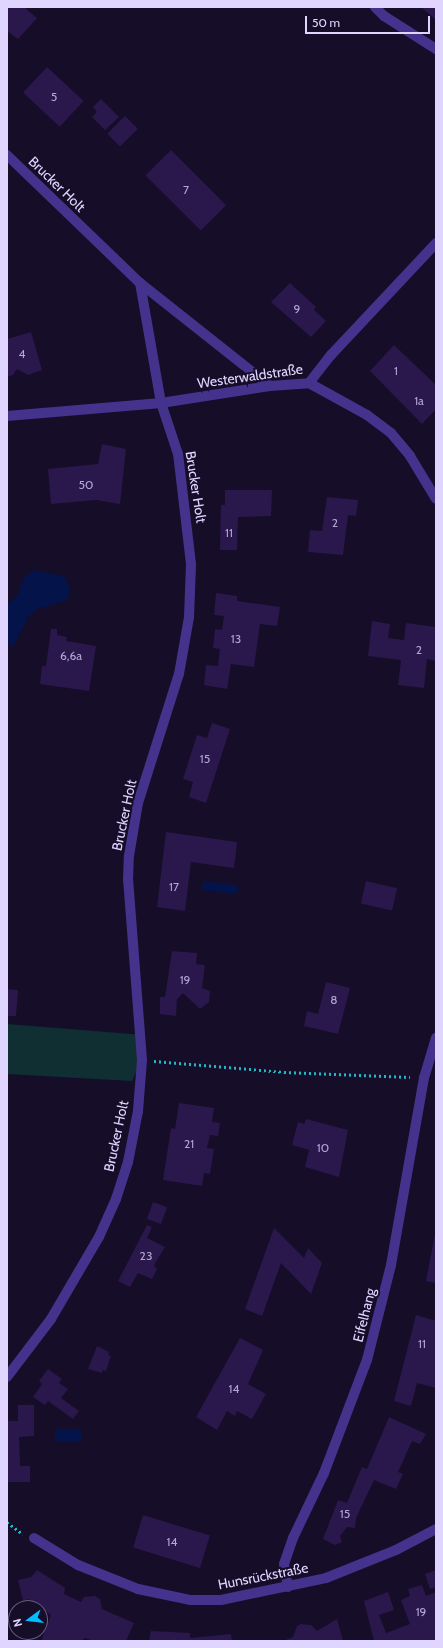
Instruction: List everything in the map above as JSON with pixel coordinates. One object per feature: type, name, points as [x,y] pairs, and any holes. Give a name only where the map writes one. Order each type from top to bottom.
[{"type":"street","points":[[375,7],[384,16],[436,49]]},
{"type":"street","name":"Brucker Holt","points":[[7,155],[140,283],[270,386]]},
{"type":"street","name":"Westerwaldstraße","points":[[7,416],[161,403],[270,386],[309,383],[331,355],[436,243]]},
{"type":"street","name":"Brucker Holt","points":[[7,1377],[35,1343],[76,1279],[116,1199],[128,1162],[138,1111],[142,1060],[128,880],[129,856],[138,803],[179,674],[191,592],[191,541],[178,454],[161,403],[140,283]]},
{"type":"street","points":[[309,383],[367,415],[391,433],[410,456],[436,499]]},
{"type":"street","name":"Eifelhang","points":[[288,1587],[284,1564],[293,1538],[324,1473],[367,1360],[391,1265],[424,1078],[436,1038]]},
{"type":"street","name":"Hunsrückstraße","points":[[34,1538],[61,1556],[106,1578],[164,1596],[221,1600],[326,1578],[358,1566],[436,1529]]},
{"type":"path","points":[[142,1060],[284,1072],[424,1078]]},
{"type":"path","points":[[7,1522],[25,1536],[34,1538]]},
{"type":"green space","points":[[7,1024],[144,1035],[142,1060],[132,1081],[7,1074]]},
{"type":"shaded area","points":[[34,570],[64,576],[70,588],[69,596],[65,601],[37,609],[29,616],[13,647],[7,642],[7,605],[18,595],[23,579]]},
{"type":"shaded area","points":[[203,881],[238,885],[237,894],[202,890]]},
{"type":"shaded area","points":[[55,1429],[81,1429],[81,1442],[55,1442]]},
{"type":"building","points":[[7,7],[28,7],[26,9],[37,18],[18,39],[7,31]]},
{"type":"building","points":[[421,7],[436,7],[436,20]]},
{"type":"building","points":[[47,67],[84,101],[60,127],[23,93]]},
{"type":"building","points":[[101,99],[119,117],[105,130],[92,117],[97,112],[93,107]]},
{"type":"building","points":[[125,116],[138,129],[120,146],[107,134]]},
{"type":"building","points":[[171,150],[226,205],[201,231],[146,175]]},
{"type":"building","points":[[290,283],[316,307],[314,310],[326,321],[311,337],[271,302]]},
{"type":"building","points":[[31,332],[42,370],[28,375],[17,369],[13,375],[7,377],[7,339]]},
{"type":"building","points":[[394,345],[436,385],[436,409],[422,424],[370,371]]},
{"type":"building","points":[[102,444],[126,449],[120,504],[97,500],[51,504],[48,469],[98,464]]},
{"type":"building","points":[[225,490],[272,490],[271,516],[238,517],[237,550],[220,550],[221,505],[225,505]]},
{"type":"building","points":[[327,497],[358,500],[356,516],[348,515],[343,555],[308,552],[310,530],[322,531]]},
{"type":"building","points":[[216,593],[237,596],[237,601],[280,607],[277,626],[260,624],[254,667],[231,664],[227,689],[204,685],[206,665],[218,666],[220,649],[213,648],[215,629],[222,630],[224,616],[214,615]]},
{"type":"building","points":[[372,621],[390,624],[388,638],[404,640],[406,623],[436,627],[436,661],[427,659],[424,688],[398,685],[401,660],[368,656]]},
{"type":"building","points":[[51,629],[57,629],[57,635],[67,637],[66,641],[96,646],[89,691],[40,684],[42,666],[46,666]]},
{"type":"building","points":[[212,723],[230,729],[206,803],[189,797],[193,782],[183,779],[197,735],[207,738]]},
{"type":"building","points":[[166,832],[237,842],[234,868],[191,862],[185,911],[157,907]]},
{"type":"building","points":[[366,881],[397,888],[392,911],[361,903]]},
{"type":"building","points":[[172,951],[197,953],[196,964],[205,965],[202,988],[210,991],[209,1002],[200,1009],[183,993],[177,999],[176,1016],[160,1014],[160,997],[165,997]]},
{"type":"building","points":[[326,982],[350,988],[338,1034],[304,1026],[307,1011],[318,1014]]},
{"type":"building","points":[[7,989],[18,990],[16,1016],[7,1016]]},
{"type":"building","points":[[179,1103],[214,1108],[212,1122],[220,1123],[218,1136],[210,1135],[207,1148],[214,1149],[210,1174],[204,1173],[202,1186],[163,1180],[171,1128],[175,1129]]},
{"type":"building","points":[[306,1119],[348,1130],[339,1177],[305,1167],[309,1150],[292,1145],[298,1122],[304,1124]]},
{"type":"building","points":[[153,1202],[167,1207],[161,1224],[147,1219]]},
{"type":"building","points":[[147,1225],[152,1227],[147,1238],[165,1247],[154,1265],[157,1269],[152,1279],[138,1273],[130,1287],[118,1281]]},
{"type":"building","points":[[274,1228],[304,1258],[308,1248],[322,1263],[311,1294],[281,1263],[262,1316],[245,1309]]},
{"type":"building","points":[[436,1234],[436,1283],[426,1281]]},
{"type":"building","points":[[416,1315],[436,1321],[436,1388],[417,1383],[411,1406],[394,1401]]},
{"type":"building","points":[[240,1338],[263,1350],[248,1384],[266,1394],[252,1419],[237,1411],[235,1416],[227,1411],[217,1430],[196,1417]]},
{"type":"building","points":[[97,1346],[109,1352],[108,1355],[111,1356],[106,1371],[103,1370],[102,1373],[88,1369]]},
{"type":"building","points":[[48,1369],[62,1379],[59,1383],[68,1389],[61,1398],[79,1411],[73,1419],[48,1401],[45,1405],[33,1397],[42,1384],[39,1381]]},
{"type":"building","points":[[18,1405],[34,1405],[34,1436],[19,1437],[20,1466],[30,1466],[30,1482],[7,1482],[7,1421],[18,1421]]},
{"type":"building","points":[[389,1417],[426,1434],[420,1444],[412,1441],[398,1472],[403,1474],[396,1489],[374,1480],[356,1518],[355,1528],[347,1527],[340,1536],[342,1542],[335,1545],[323,1539],[338,1500],[347,1503],[362,1467],[367,1469]]},
{"type":"building","points":[[143,1515],[210,1535],[200,1568],[133,1548]]},
{"type":"building","points":[[37,1570],[65,1588],[64,1594],[81,1602],[84,1597],[95,1596],[100,1599],[102,1609],[134,1623],[126,1641],[94,1641],[85,1638],[81,1641],[41,1641],[48,1640],[48,1623],[51,1615],[48,1613],[48,1600],[23,1600],[18,1580],[31,1577]]},
{"type":"building","points":[[436,1570],[436,1587],[430,1589],[425,1574]]},
{"type":"building","points":[[422,1585],[426,1596],[436,1592],[436,1641],[374,1641],[364,1601],[388,1592],[394,1610],[379,1615],[386,1633],[410,1624],[401,1600],[410,1596],[408,1589]]},
{"type":"building","points":[[337,1619],[343,1641],[283,1641],[293,1637],[297,1626],[301,1624],[311,1625],[317,1631]]},
{"type":"building","points":[[151,1631],[190,1633],[190,1638],[231,1634],[232,1641],[149,1641]]}]
